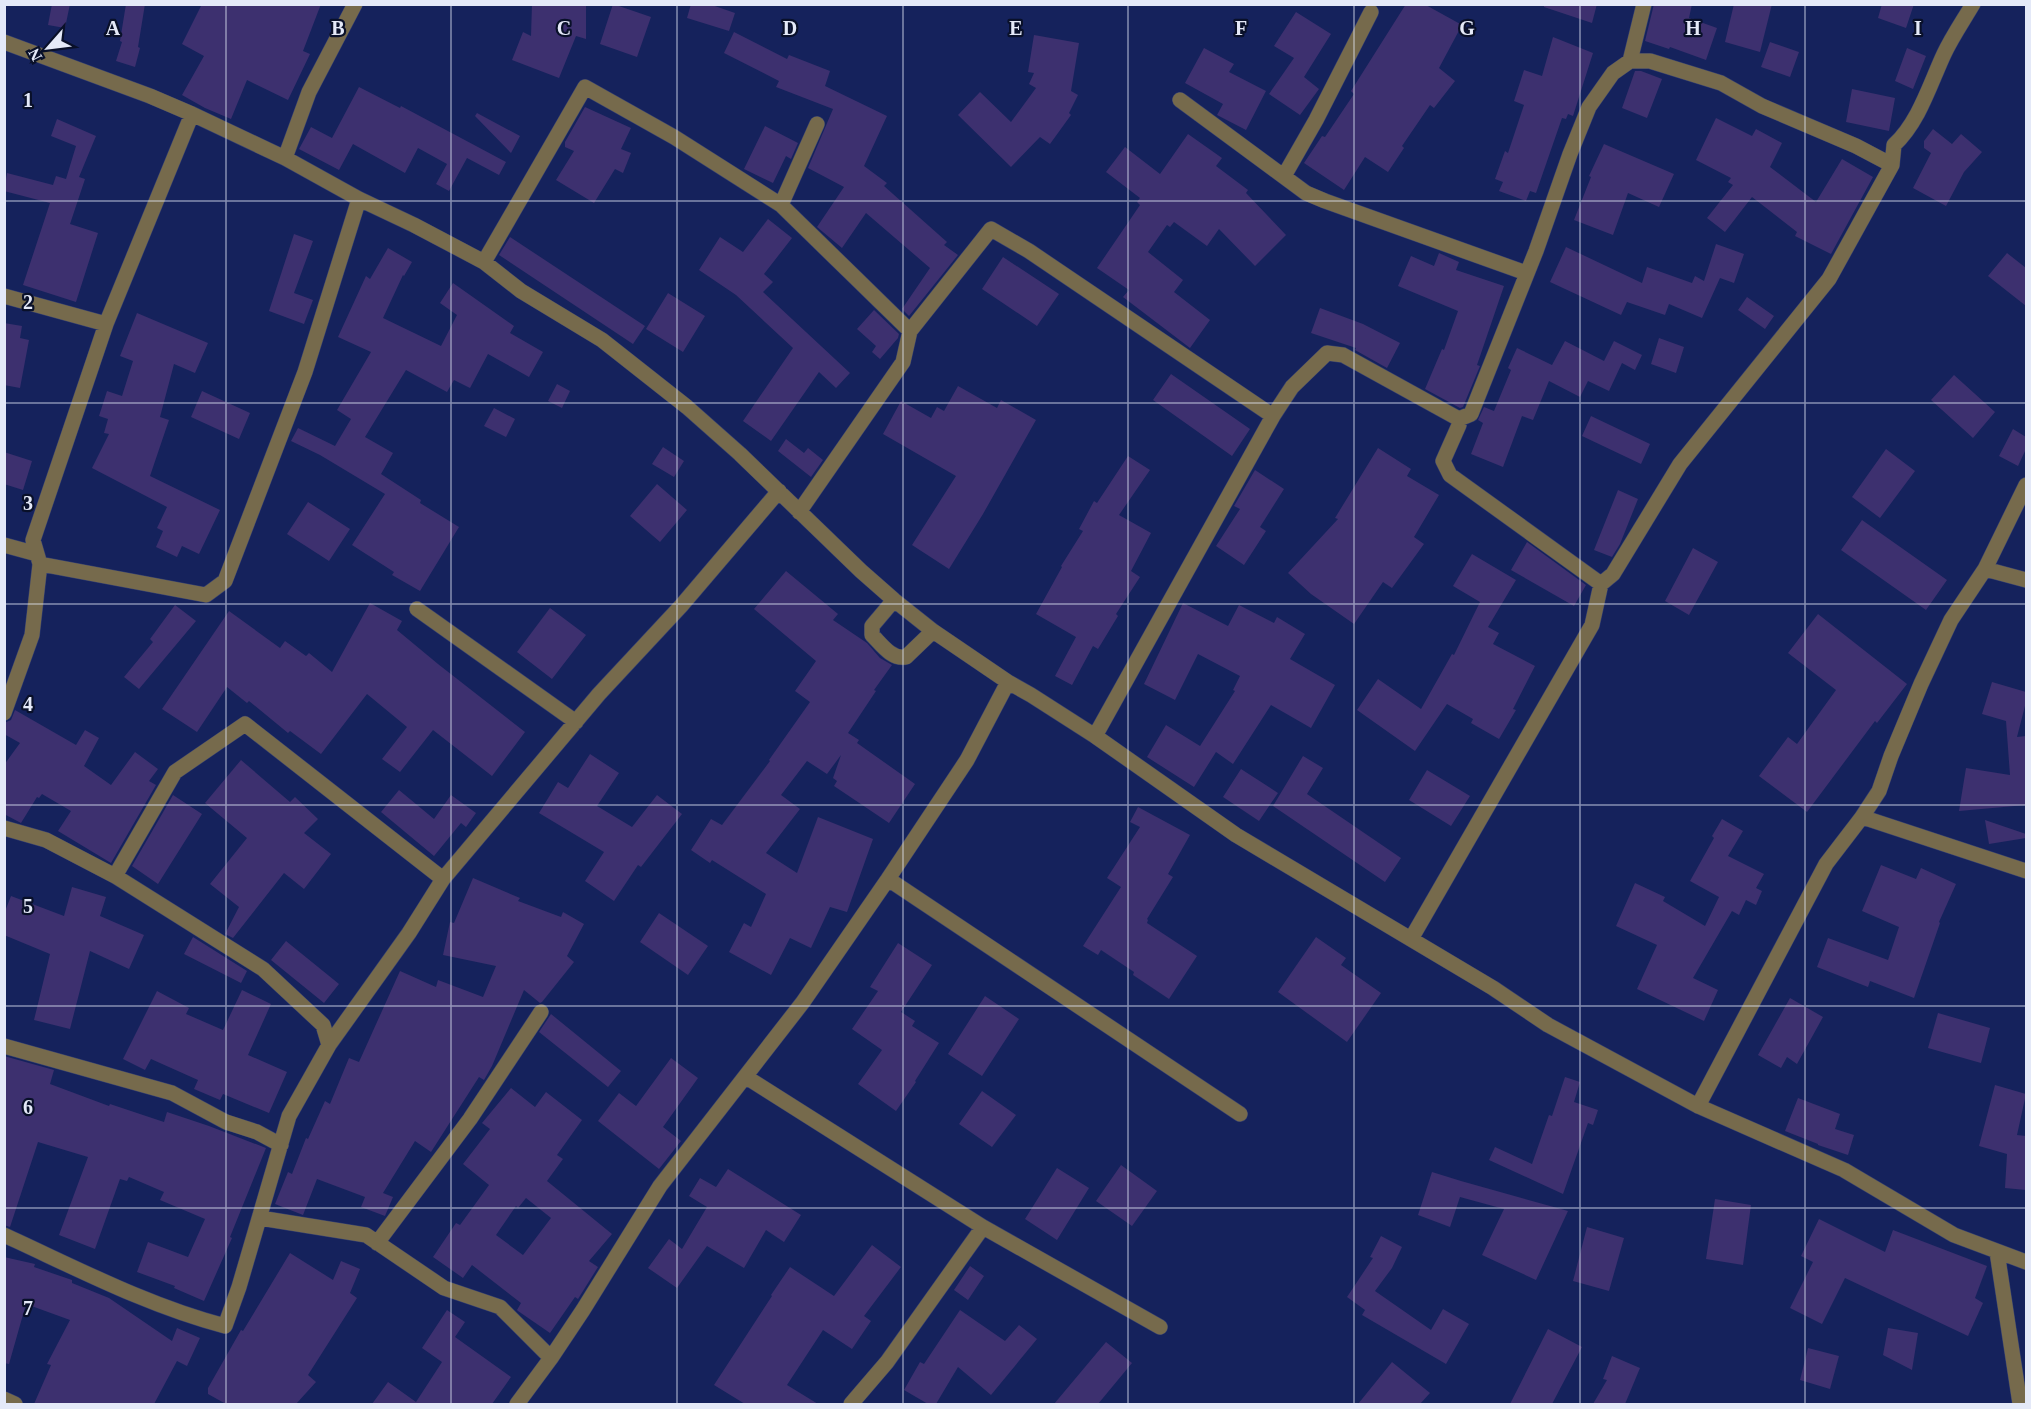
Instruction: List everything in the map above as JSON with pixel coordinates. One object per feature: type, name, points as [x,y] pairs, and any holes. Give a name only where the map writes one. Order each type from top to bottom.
[{"type":"street","points":[[285,158],[309,92],[355,4]]},
{"type":"street","points":[[1630,61],[1644,4]]},
{"type":"street","points":[[1411,939],[1592,625],[1601,584],[1613,574],[1680,464],[1829,279],[1892,165],[1894,145],[1902,138],[1917,115],[1945,51],[1973,4]]},
{"type":"street","points":[[1284,176],[1316,120],[1371,12]]},
{"type":"street","points":[[4,42],[192,114],[285,158],[359,199],[484,262],[521,291],[602,340],[687,407],[894,600],[933,631],[1008,682],[1095,736],[1236,835],[1493,988],[1548,1024],[1698,1106],[1844,1170],[1954,1235],[2026,1262]]},
{"type":"street","points":[[1459,419],[1471,414],[1475,406],[1590,107],[1613,73],[1630,61],[1650,61],[1721,83],[1762,106],[1856,146],[1892,165]]},
{"type":"street","points":[[484,262],[585,87],[674,137],[781,205],[910,331]]},
{"type":"street","points":[[1180,100],[1306,192],[1325,201],[1526,273]]},
{"type":"street","points":[[4,713],[32,635],[38,559],[33,540],[106,324],[192,114]]},
{"type":"street","points":[[781,205],[817,124]]},
{"type":"street","points":[[4,545],[38,559],[206,595],[225,580],[305,372],[359,199]]},
{"type":"street","points":[[800,512],[903,362],[910,331],[991,229],[1029,251],[1273,416]]},
{"type":"street","points":[[4,296],[106,324]]},
{"type":"street","points":[[1095,736],[1273,416],[1292,387],[1327,353],[1343,355],[1459,419]]},
{"type":"street","points":[[1459,419],[1459,425],[1443,462],[1450,475],[1601,584]]},
{"type":"street","points":[[1698,1106],[1826,864],[1879,791],[1912,705],[1951,620],[1985,569],[2026,485]]},
{"type":"street","points":[[4,1235],[186,1316],[225,1326],[239,1287],[289,1116],[329,1045],[409,933],[443,879],[599,694],[681,606],[778,491]]},
{"type":"street","points":[[1985,569],[2026,580]]},
{"type":"street","points":[[894,600],[872,626],[871,631],[872,635],[893,655],[906,657],[933,631]]},
{"type":"street","points":[[417,609],[576,722]]},
{"type":"street","points":[[517,1404],[551,1358],[660,1186],[803,1002],[888,879],[968,760],[1008,682]]},
{"type":"street","points":[[115,876],[175,772],[245,724],[443,879]]},
{"type":"street","points":[[1862,817],[2026,871]]},
{"type":"street","points":[[4,828],[46,840],[115,876],[263,969],[323,1025],[329,1045]]},
{"type":"street","points":[[888,879],[1240,1114]]},
{"type":"street","points":[[377,1243],[471,1119],[542,1011]]},
{"type":"street","points":[[4,1046],[172,1093],[226,1122],[257,1132],[281,1145]]},
{"type":"street","points":[[746,1077],[983,1227],[1160,1327]]},
{"type":"street","points":[[260,1218],[366,1235],[444,1288],[500,1307],[551,1358]]},
{"type":"street","points":[[851,1404],[887,1362],[983,1227]]},
{"type":"street","points":[[1997,1252],[2020,1404]]},
{"type":"street","points":[[4,1399],[15,1404]]},
{"type":"building","points":[[52,4],[70,4],[65,28],[48,25]]},
{"type":"building","points":[[126,4],[145,4],[138,47],[140,48],[135,67],[116,61],[122,42],[120,41]]},
{"type":"building","points":[[202,4],[321,4],[303,51],[310,54],[288,100],[247,80],[231,119],[182,95],[204,56],[182,44]]},
{"type":"building","points":[[532,4],[586,4],[586,39],[576,36],[559,78],[512,60],[523,32],[531,36]]},
{"type":"building","points":[[613,4],[651,17],[637,57],[600,44]]},
{"type":"building","points":[[691,4],[709,4],[735,13],[729,31],[687,18]]},
{"type":"building","points":[[1406,4],[1424,4],[1462,25],[1439,68],[1455,81],[1434,108],[1430,105],[1402,146],[1404,148],[1388,172],[1365,157],[1344,190],[1304,163],[1354,94],[1351,91]]},
{"type":"building","points":[[1544,4],[1597,4],[1592,23],[1544,7]]},
{"type":"building","points":[[1654,4],[1692,4],[1689,18],[1717,28],[1706,60],[1645,41]]},
{"type":"building","points":[[1734,4],[1772,4],[1760,52],[1725,42]]},
{"type":"building","points":[[1882,4],[1914,4],[1906,28],[1878,18]]},
{"type":"building","points":[[1296,12],[1331,34],[1304,77],[1319,89],[1300,115],[1269,94],[1294,58],[1274,46]]},
{"type":"building","points":[[734,32],[787,59],[789,55],[830,71],[825,86],[887,116],[864,166],[887,183],[884,186],[947,242],[944,245],[958,255],[909,316],[902,309],[930,268],[866,213],[842,248],[817,227],[844,187],[808,168],[833,109],[776,87],[779,81],[724,53]]},
{"type":"building","points":[[1034,35],[1079,43],[1071,91],[1078,95],[1069,113],[1071,115],[1050,144],[1040,137],[1011,167],[958,115],[980,92],[1011,122],[1036,88],[1029,84],[1034,73],[1028,72]]},
{"type":"building","points":[[1553,37],[1593,53],[1573,116],[1568,114],[1566,119],[1562,118],[1536,193],[1530,191],[1526,201],[1499,191],[1503,182],[1495,179],[1505,151],[1508,153],[1524,105],[1514,101],[1524,70],[1542,76]]},
{"type":"building","points":[[1770,42],[1799,52],[1790,77],[1761,67]]},
{"type":"building","points":[[1204,48],[1234,64],[1229,72],[1266,91],[1246,130],[1217,115],[1223,104],[1185,83]]},
{"type":"building","points":[[1907,48],[1926,56],[1913,89],[1895,81]]},
{"type":"building","points":[[1635,71],[1662,79],[1647,118],[1622,108]]},
{"type":"building","points":[[359,87],[400,108],[401,106],[506,162],[499,175],[467,158],[449,191],[436,184],[447,164],[418,148],[405,173],[353,144],[339,170],[299,149],[311,127],[332,138]]},
{"type":"building","points":[[1852,89],[1895,98],[1889,131],[1846,122]]},
{"type":"building","points":[[585,107],[631,128],[621,149],[631,153],[623,173],[615,169],[594,203],[556,180],[574,151],[565,147],[565,142]]},
{"type":"building","points":[[477,113],[520,136],[511,153],[475,116]]},
{"type":"building","points":[[1716,118],[1752,136],[1756,129],[1782,143],[1770,167],[1816,202],[1842,159],[1873,177],[1831,254],[1795,236],[1797,232],[1752,197],[1725,232],[1707,218],[1733,185],[1728,182],[1731,178],[1696,160]]},
{"type":"building","points":[[57,119],[96,136],[79,177],[85,179],[70,224],[98,233],[76,302],[23,285],[50,203],[4,191],[7,173],[53,185],[56,176],[66,179],[76,146],[51,136]]},
{"type":"building","points":[[765,126],[798,143],[791,159],[786,156],[773,183],[744,169]]},
{"type":"building","points":[[1933,129],[1952,144],[1961,134],[1982,152],[1964,172],[1946,206],[1913,188],[1931,153],[1924,148],[1924,141]]},
{"type":"building","points":[[1188,134],[1222,158],[1216,166],[1248,190],[1246,193],[1286,235],[1255,266],[1219,229],[1207,246],[1174,222],[1170,227],[1167,225],[1148,252],[1183,280],[1174,292],[1210,320],[1190,348],[1123,297],[1129,290],[1097,268],[1140,205],[1137,202],[1140,198],[1106,172],[1125,147],[1160,174]]},
{"type":"building","points":[[1604,144],[1674,174],[1659,207],[1628,193],[1613,235],[1574,220],[1591,177],[1589,176]]},
{"type":"building","points":[[768,219],[792,238],[764,274],[773,282],[763,292],[850,373],[836,388],[819,372],[771,441],[743,421],[793,348],[736,295],[699,270],[720,237],[743,252]]},
{"type":"building","points":[[294,234],[313,241],[294,293],[313,300],[304,324],[269,311]]},
{"type":"building","points":[[510,237],[645,326],[633,344],[499,255]]},
{"type":"building","points":[[1716,244],[1744,254],[1734,283],[1720,278],[1702,318],[1669,304],[1665,315],[1627,302],[1621,315],[1550,282],[1566,247],[1642,283],[1647,267],[1692,283],[1695,276],[1704,281]]},
{"type":"building","points":[[388,248],[412,262],[403,275],[383,318],[441,346],[457,315],[440,303],[453,283],[514,326],[510,333],[543,352],[529,377],[488,354],[470,388],[454,380],[447,392],[406,370],[365,437],[393,453],[381,474],[421,500],[420,503],[459,527],[420,591],[392,575],[394,572],[352,545],[385,494],[320,455],[291,441],[298,428],[335,446],[351,419],[337,410],[371,352],[338,337],[366,276],[370,279]]},
{"type":"building","points":[[1439,253],[1459,262],[1456,270],[1504,286],[1477,365],[1480,366],[1463,407],[1460,408],[1425,389],[1442,349],[1444,350],[1458,311],[1398,286],[1411,256],[1434,266]]},
{"type":"building","points":[[2007,253],[2026,268],[2026,306],[1988,276]]},
{"type":"building","points":[[1003,257],[1059,294],[1037,326],[982,289]]},
{"type":"building","points":[[668,293],[705,316],[683,352],[646,329]]},
{"type":"building","points":[[1747,297],[1774,316],[1765,329],[1738,310]]},
{"type":"building","points":[[1320,308],[1363,324],[1400,343],[1387,368],[1355,350],[1356,348],[1311,333]]},
{"type":"building","points":[[874,310],[899,334],[880,359],[872,352],[876,346],[857,329]]},
{"type":"building","points":[[137,313],[208,343],[195,373],[174,364],[160,417],[169,420],[150,476],[220,510],[199,554],[182,546],[177,557],[156,547],[163,531],[157,528],[167,507],[92,468],[109,434],[104,433],[108,419],[99,416],[107,391],[122,396],[133,361],[120,356]]},
{"type":"building","points":[[4,323],[22,326],[20,338],[29,340],[20,388],[4,385]]},
{"type":"building","points":[[1659,338],[1684,347],[1676,373],[1651,364]]},
{"type":"building","points":[[1565,341],[1604,361],[1614,341],[1642,355],[1635,370],[1622,363],[1609,391],[1588,381],[1580,397],[1549,381],[1533,420],[1522,416],[1503,467],[1471,454],[1483,423],[1478,420],[1484,407],[1494,411],[1511,370],[1508,368],[1517,348],[1552,365]]},
{"type":"building","points":[[1171,374],[1250,429],[1232,456],[1153,400]]},
{"type":"building","points":[[1954,375],[1995,412],[1973,438],[1931,400]]},
{"type":"building","points":[[557,384],[570,391],[562,408],[548,401]]},
{"type":"building","points":[[958,386],[997,408],[1001,400],[1036,420],[949,569],[912,545],[956,476],[883,434],[901,401],[931,418],[937,407],[944,411]]},
{"type":"building","points":[[202,391],[250,413],[239,439],[191,417]]},
{"type":"building","points":[[494,408],[515,419],[506,437],[484,426]]},
{"type":"building","points":[[1591,416],[1650,444],[1641,464],[1582,436]]},
{"type":"building","points":[[2013,429],[2026,437],[2026,449],[2018,466],[1999,456]]},
{"type":"building","points":[[786,439],[804,453],[808,448],[823,460],[811,477],[778,451]]},
{"type":"building","points":[[663,447],[684,461],[674,477],[652,464]]},
{"type":"building","points":[[1378,448],[1411,469],[1407,476],[1439,495],[1414,537],[1424,544],[1392,588],[1383,582],[1354,624],[1311,594],[1288,573],[1338,519],[1335,518]]},
{"type":"building","points":[[1886,449],[1915,471],[1880,518],[1852,497]]},
{"type":"building","points":[[4,452],[32,461],[23,490],[4,484]]},
{"type":"building","points":[[1128,456],[1150,470],[1119,515],[1151,533],[1131,571],[1140,577],[1116,614],[1118,616],[1098,649],[1093,646],[1072,685],[1055,676],[1076,637],[1036,614],[1061,566],[1083,531],[1079,529],[1094,501],[1097,503]]},
{"type":"building","points":[[1255,470],[1284,489],[1260,527],[1266,531],[1244,565],[1216,546],[1240,509],[1234,506]]},
{"type":"building","points":[[657,484],[687,510],[660,542],[630,516]]},
{"type":"building","points":[[1618,490],[1638,499],[1620,544],[1612,557],[1594,550]]},
{"type":"building","points":[[308,502],[350,529],[329,561],[287,534]]},
{"type":"building","points":[[1862,520],[1947,580],[1926,610],[1841,550]]},
{"type":"building","points":[[1527,542],[1586,585],[1574,606],[1511,570]]},
{"type":"building","points":[[1693,548],[1718,562],[1689,615],[1665,601]]},
{"type":"building","points":[[1472,554],[1516,580],[1488,627],[1499,633],[1493,644],[1535,666],[1513,709],[1516,710],[1499,739],[1471,723],[1473,719],[1447,704],[1415,751],[1357,710],[1378,679],[1421,709],[1452,654],[1454,655],[1480,602],[1453,586]]},
{"type":"building","points":[[786,571],[838,614],[833,620],[867,643],[880,658],[892,665],[848,733],[859,740],[857,743],[915,784],[889,823],[834,786],[837,781],[833,778],[841,755],[827,774],[807,761],[781,795],[800,809],[766,853],[797,873],[818,817],[873,839],[847,912],[830,907],[811,948],[790,938],[771,975],[729,952],[744,923],[751,927],[766,894],[712,860],[710,863],[691,850],[711,819],[722,825],[810,702],[795,691],[816,661],[754,609]]},
{"type":"building","points":[[370,603],[402,621],[397,630],[525,732],[492,776],[433,730],[400,772],[382,759],[407,727],[367,694],[321,754],[290,731],[288,733],[249,701],[247,703],[227,687],[197,732],[162,709],[229,611],[280,648],[285,641],[306,656],[309,653],[332,672]]},
{"type":"building","points":[[1183,603],[1228,626],[1239,605],[1274,623],[1277,617],[1305,634],[1290,659],[1335,685],[1311,728],[1271,705],[1233,764],[1216,752],[1194,787],[1147,757],[1166,725],[1200,746],[1235,691],[1233,690],[1240,676],[1198,654],[1175,700],[1144,684]]},
{"type":"building","points":[[175,605],[196,621],[139,689],[124,677],[153,642],[150,639]]},
{"type":"building","points":[[550,608],[586,635],[552,679],[517,652]]},
{"type":"building","points":[[1818,614],[1907,684],[1877,723],[1875,721],[1807,812],[1759,776],[1788,737],[1797,744],[1836,690],[1788,653]]},
{"type":"building","points":[[1992,682],[2026,692],[2026,702],[2017,737],[2026,736],[2026,805],[1959,811],[1966,768],[2010,775],[2006,721],[1982,714]]},
{"type":"building","points":[[15,710],[76,745],[85,730],[99,738],[84,766],[111,785],[135,752],[158,769],[149,781],[156,785],[111,863],[58,831],[71,811],[42,794],[39,798],[37,797],[21,823],[4,814],[4,765],[20,743],[4,734],[4,723],[11,720]]},
{"type":"building","points":[[590,754],[619,773],[597,806],[632,827],[657,795],[682,814],[641,867],[638,865],[614,901],[585,881],[604,852],[539,813],[558,782],[568,788]]},
{"type":"building","points":[[1303,756],[1323,768],[1307,794],[1401,858],[1385,882],[1273,806]]},
{"type":"building","points":[[241,760],[290,802],[295,797],[318,819],[304,833],[331,854],[304,889],[284,873],[233,938],[225,934],[239,907],[210,884],[247,838],[205,803]]},
{"type":"building","points":[[1241,769],[1278,793],[1259,821],[1223,797]]},
{"type":"building","points":[[1427,770],[1470,796],[1451,826],[1409,800]]},
{"type":"building","points":[[399,790],[434,819],[451,795],[476,813],[466,827],[461,823],[434,856],[381,812]]},
{"type":"building","points":[[173,795],[202,814],[158,884],[132,866]]},
{"type":"building","points":[[1138,807],[1190,835],[1168,874],[1173,877],[1147,919],[1147,923],[1197,956],[1169,999],[1101,950],[1098,955],[1083,946],[1121,887],[1107,878],[1140,827],[1130,822]]},
{"type":"building","points":[[1722,819],[1743,831],[1728,856],[1764,874],[1756,888],[1762,891],[1756,905],[1746,900],[1739,915],[1732,911],[1693,978],[1718,990],[1704,1021],[1637,989],[1657,945],[1616,926],[1635,883],[1665,897],[1663,901],[1705,926],[1719,897],[1690,881]]},
{"type":"building","points":[[1985,820],[2026,834],[2026,838],[1989,844]]},
{"type":"building","points":[[1881,865],[1916,879],[1921,868],[1956,884],[1939,922],[1914,998],[1870,981],[1868,987],[1817,967],[1828,938],[1888,960],[1899,927],[1862,911]]},
{"type":"building","points":[[473,878],[520,898],[518,901],[561,917],[563,912],[584,924],[567,956],[574,962],[542,1002],[540,1003],[524,990],[484,1080],[479,1077],[431,1152],[415,1141],[383,1193],[393,1197],[385,1216],[361,1207],[365,1197],[317,1179],[303,1215],[275,1204],[288,1172],[292,1174],[306,1138],[308,1139],[325,1101],[330,1104],[349,1058],[359,1062],[400,971],[436,987],[438,980],[483,997],[496,966],[443,955],[450,922],[454,923]]},
{"type":"building","points":[[72,887],[106,897],[100,916],[144,935],[129,969],[90,951],[70,1029],[34,1020],[50,954],[4,935],[4,914],[11,896],[64,916]]},
{"type":"building","points":[[659,913],[708,946],[688,975],[640,942]]},
{"type":"building","points":[[193,937],[247,971],[241,983],[184,954]]},
{"type":"building","points":[[1316,937],[1346,958],[1341,965],[1381,993],[1347,1042],[1278,992]]},
{"type":"building","points":[[286,941],[339,984],[324,1003],[271,960]]},
{"type":"building","points":[[898,943],[932,965],[901,1012],[915,1021],[912,1026],[939,1043],[896,1111],[858,1084],[882,1050],[852,1029],[878,991],[870,987]]},
{"type":"building","points":[[242,990],[271,1004],[248,1055],[287,1072],[269,1113],[223,1094],[220,1100],[194,1089],[198,1080],[151,1059],[145,1070],[123,1059],[157,991],[189,1008],[186,1014],[223,1030]]},
{"type":"building","points":[[985,996],[1019,1019],[982,1076],[948,1054]]},
{"type":"building","points":[[1790,998],[1823,1017],[1797,1064],[1787,1057],[1781,1068],[1758,1055]]},
{"type":"building","points":[[1938,1013],[1990,1028],[1981,1063],[1928,1048]]},
{"type":"building","points":[[551,1014],[621,1071],[608,1087],[539,1032]]},
{"type":"building","points":[[4,1056],[54,1070],[50,1084],[109,1106],[110,1104],[164,1122],[167,1112],[266,1148],[230,1237],[232,1238],[204,1301],[174,1288],[175,1286],[137,1272],[148,1242],[188,1257],[205,1219],[160,1200],[164,1192],[129,1177],[127,1181],[120,1179],[95,1249],[59,1235],[88,1157],[38,1142],[10,1227],[4,1225]]},
{"type":"building","points":[[671,1058],[698,1078],[663,1127],[681,1141],[659,1169],[598,1121],[619,1093],[636,1106]]},
{"type":"building","points":[[1565,1077],[1580,1082],[1574,1102],[1598,1110],[1593,1125],[1588,1123],[1563,1194],[1489,1160],[1495,1147],[1532,1164]]},
{"type":"building","points":[[1995,1085],[2026,1094],[2017,1135],[2026,1136],[2026,1190],[2005,1188],[2007,1154],[1979,1146]]},
{"type":"building","points":[[511,1088],[535,1107],[546,1092],[582,1120],[557,1155],[563,1159],[547,1181],[612,1234],[589,1261],[598,1267],[578,1299],[575,1297],[550,1333],[518,1311],[521,1303],[472,1265],[463,1278],[433,1257],[456,1223],[460,1225],[489,1185],[463,1164],[490,1129],[482,1123]],"holes":[[[526,1198],[551,1218],[523,1255],[496,1235],[516,1206],[518,1208]]]},
{"type":"building","points":[[982,1091],[1016,1115],[992,1147],[959,1124]]},
{"type":"building","points":[[1798,1098],[1840,1114],[1835,1129],[1854,1135],[1848,1155],[1785,1131]]},
{"type":"building","points":[[1121,1165],[1157,1191],[1132,1226],[1096,1201]]},
{"type":"building","points":[[1057,1168],[1089,1188],[1057,1240],[1025,1219]]},
{"type":"building","points":[[728,1169],[801,1215],[784,1242],[766,1230],[744,1268],[707,1246],[677,1288],[648,1268],[669,1239],[682,1249],[707,1207],[689,1196],[700,1178],[716,1187]]},
{"type":"building","points":[[1432,1172],[1568,1211],[1536,1280],[1482,1255],[1504,1209],[1460,1197],[1450,1227],[1418,1215]]},
{"type":"building","points":[[1715,1199],[1751,1205],[1743,1265],[1706,1259]]},
{"type":"building","points":[[1819,1219],[1885,1252],[1893,1230],[1987,1266],[1975,1298],[1983,1303],[1968,1336],[1845,1278],[1822,1324],[1790,1308],[1813,1262],[1801,1256]]},
{"type":"building","points":[[1587,1227],[1624,1238],[1609,1291],[1573,1281]]},
{"type":"building","points":[[1381,1236],[1402,1247],[1392,1268],[1375,1291],[1431,1330],[1443,1309],[1469,1324],[1446,1364],[1362,1315],[1365,1310],[1347,1297],[1373,1258],[1370,1257]]},
{"type":"building","points":[[872,1245],[901,1267],[864,1316],[871,1321],[852,1349],[823,1330],[787,1385],[818,1404],[745,1404],[714,1385],[790,1267],[834,1296]]},
{"type":"building","points":[[290,1253],[333,1280],[341,1261],[360,1269],[350,1293],[357,1298],[308,1375],[316,1382],[296,1404],[226,1404],[208,1394],[208,1388],[241,1330],[243,1331]]},
{"type":"building","points":[[4,1257],[35,1264],[34,1267],[72,1280],[72,1283],[109,1298],[172,1341],[177,1328],[200,1338],[187,1366],[177,1361],[154,1404],[34,1404],[51,1365],[47,1364],[70,1320],[26,1304],[9,1364],[4,1363]]},
{"type":"building","points":[[970,1266],[984,1276],[968,1300],[954,1290]]},
{"type":"building","points":[[447,1310],[465,1322],[455,1337],[511,1377],[492,1404],[372,1404],[388,1382],[416,1402],[442,1362],[422,1348]]},
{"type":"building","points":[[960,1310],[1005,1341],[1019,1325],[1037,1339],[991,1395],[958,1367],[936,1404],[928,1404],[904,1390],[920,1362],[924,1364]]},
{"type":"building","points":[[1888,1328],[1918,1333],[1912,1370],[1883,1355]]},
{"type":"building","points":[[1548,1329],[1582,1347],[1552,1404],[1510,1404]]},
{"type":"building","points":[[1106,1342],[1132,1363],[1098,1404],[1054,1404]]},
{"type":"building","points":[[1808,1348],[1839,1356],[1830,1389],[1800,1380]]},
{"type":"building","points":[[1612,1356],[1640,1368],[1625,1404],[1593,1404],[1607,1380],[1603,1379]]},
{"type":"building","points":[[1392,1362],[1430,1393],[1420,1404],[1358,1404]]}]
